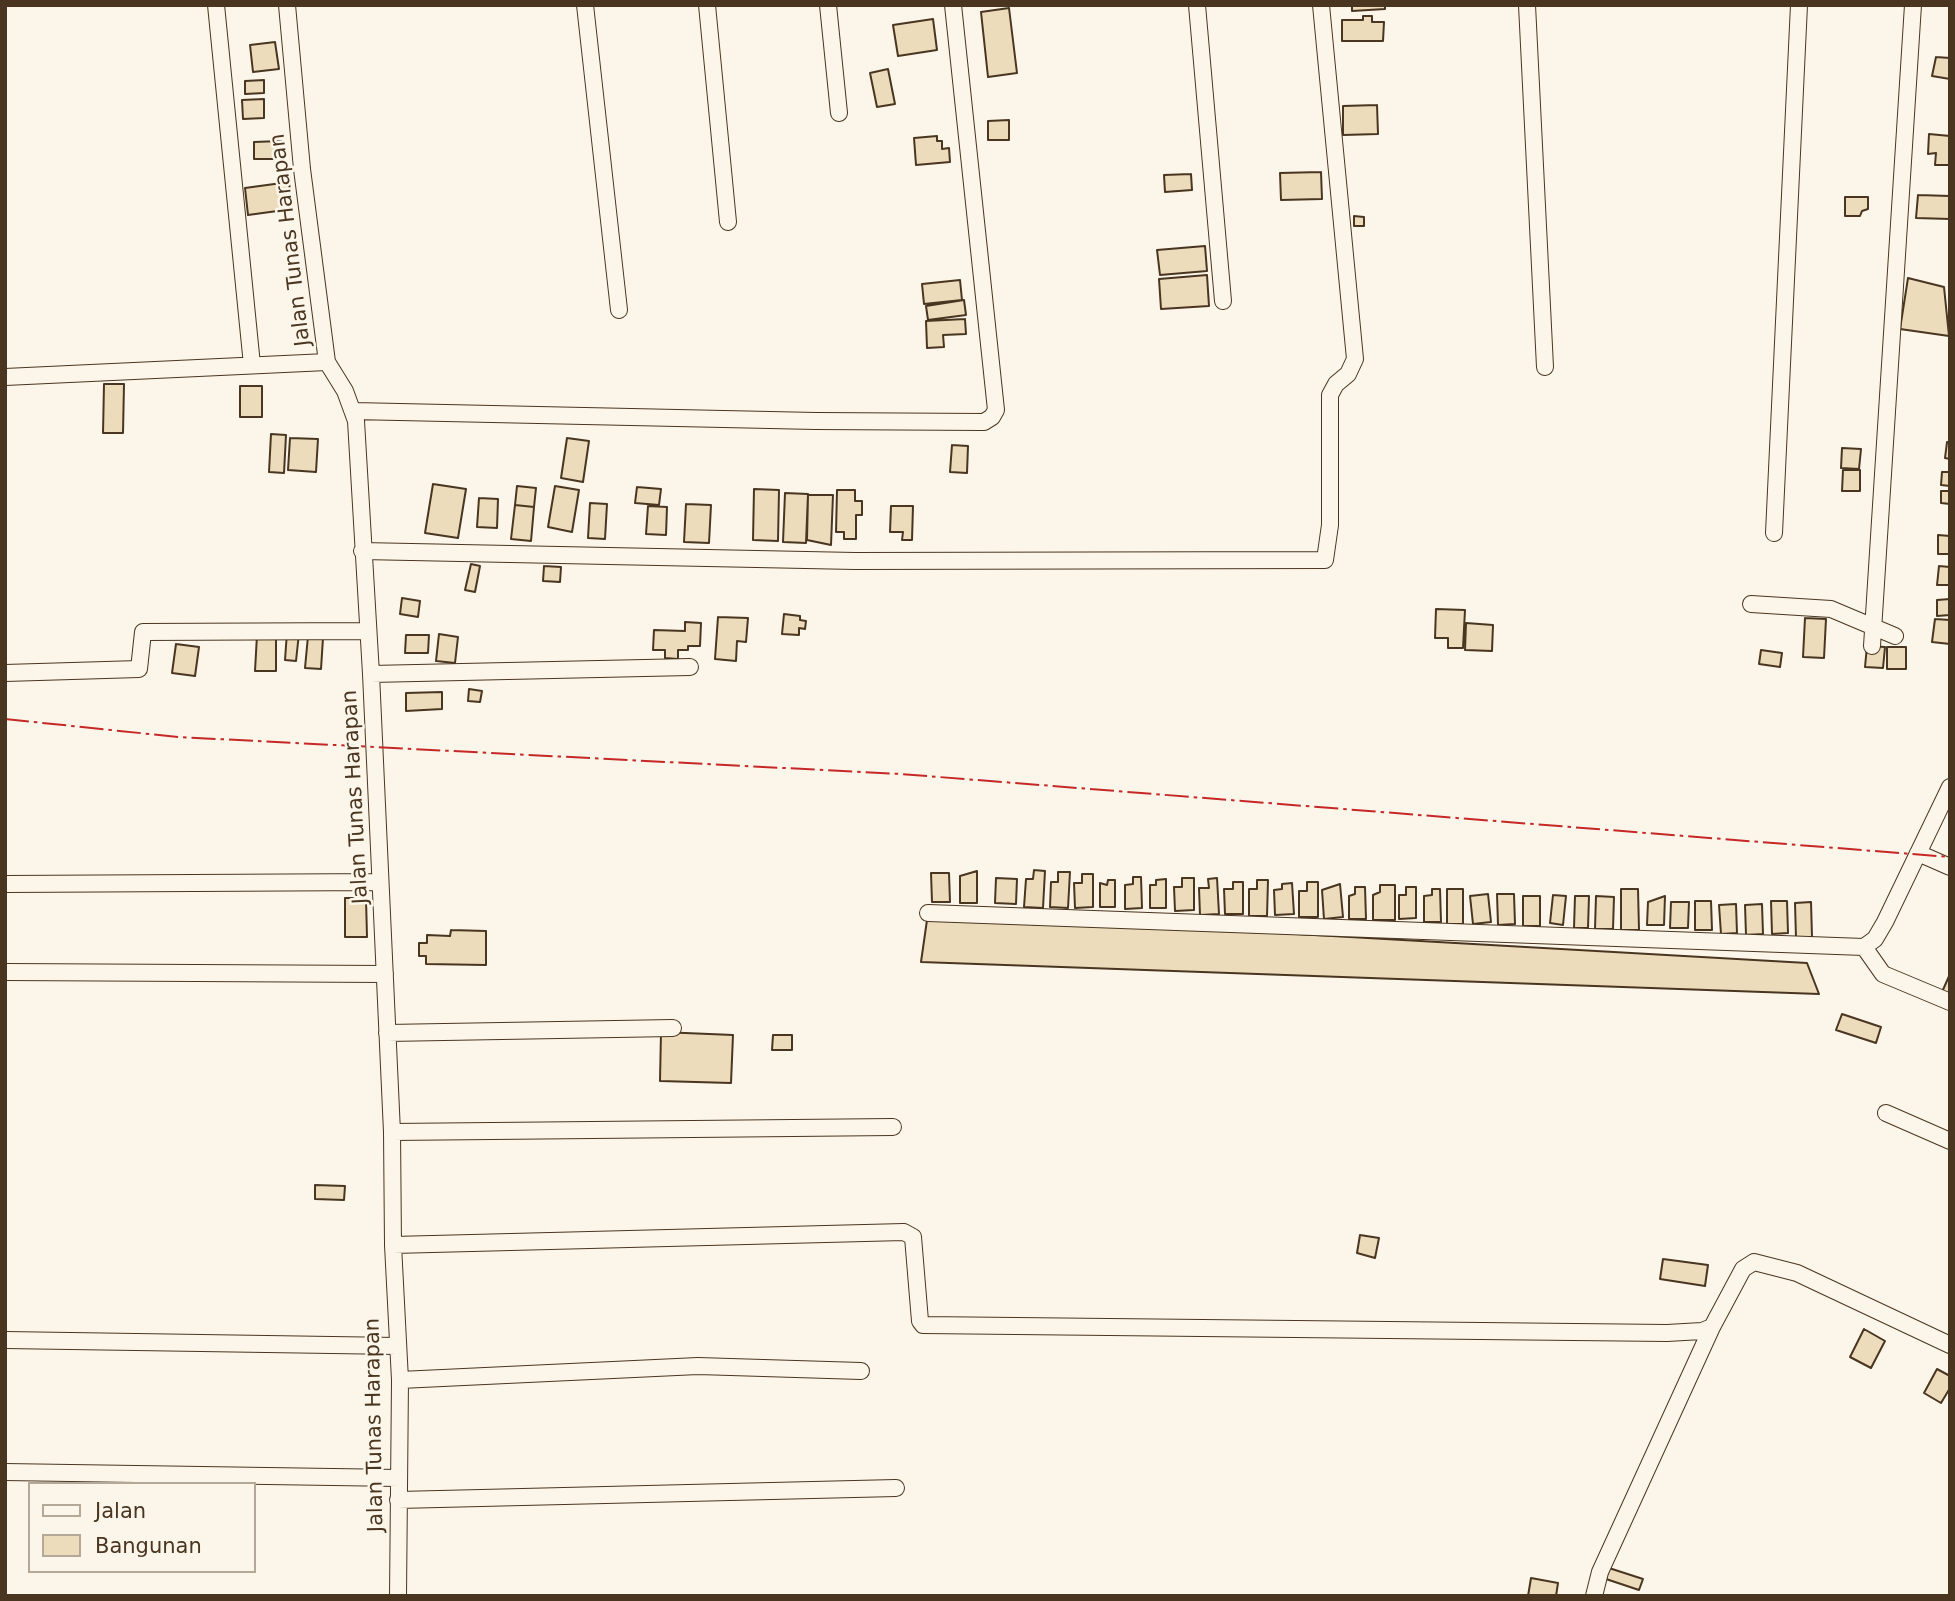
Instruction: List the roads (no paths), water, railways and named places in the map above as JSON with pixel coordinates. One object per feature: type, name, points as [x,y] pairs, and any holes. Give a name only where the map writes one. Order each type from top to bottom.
[{"type":"street","points":[[216,5],[252,365]]},
{"type":"street","name":"Jalan Tunas Harapan","points":[[286,5],[302,169],[327,362],[354,411],[371,674],[392,1132],[393,1245],[400,1380],[398,1596]]},
{"type":"street","points":[[585,5],[619,310]]},
{"type":"street","points":[[707,5],[728,222]]},
{"type":"street","points":[[828,5],[839,113]]},
{"type":"street","points":[[354,411],[816,421],[984,422],[992,417],[996,410],[953,5]]},
{"type":"street","points":[[1197,5],[1223,301]]},
{"type":"street","points":[[362,551],[856,561],[1325,560],[1329,525],[1330,395],[1336,384],[1348,374],[1355,359],[1321,5]]},
{"type":"street","points":[[1527,5],[1545,367]]},
{"type":"street","points":[[1774,533],[1799,5]]},
{"type":"street","points":[[1872,646],[1913,5]]},
{"type":"street","points":[[5,377],[327,362]]},
{"type":"street","points":[[1751,604],[1831,609],[1872,624],[1895,636]]},
{"type":"street","points":[[5,673],[139,669],[143,632],[368,631]]},
{"type":"street","points":[[371,674],[690,667]]},
{"type":"street","points":[[928,913],[1864,947],[1875,939],[1885,922],[1950,787]]},
{"type":"street","points":[[1918,853],[1950,867]]},
{"type":"street","points":[[5,884],[380,883]]},
{"type":"street","points":[[1864,947],[1883,974],[1950,1002]]},
{"type":"street","points":[[5,972],[384,974]]},
{"type":"street","points":[[387,1033],[673,1028]]},
{"type":"street","points":[[1886,1113],[1950,1140]]},
{"type":"street","points":[[392,1132],[893,1127]]},
{"type":"street","points":[[393,1245],[904,1232],[913,1237],[920,1321],[923,1325],[1667,1333],[1702,1331],[1713,1326]]},
{"type":"street","points":[[1594,1596],[1600,1572],[1713,1326],[1743,1269],[1754,1262],[1797,1273],[1950,1345]]},
{"type":"street","points":[[5,1340],[397,1346]]},
{"type":"street","points":[[400,1380],[698,1366],[861,1371]]},
{"type":"street","points":[[5,1472],[398,1478]]},
{"type":"street","points":[[398,1500],[896,1488]]}]
